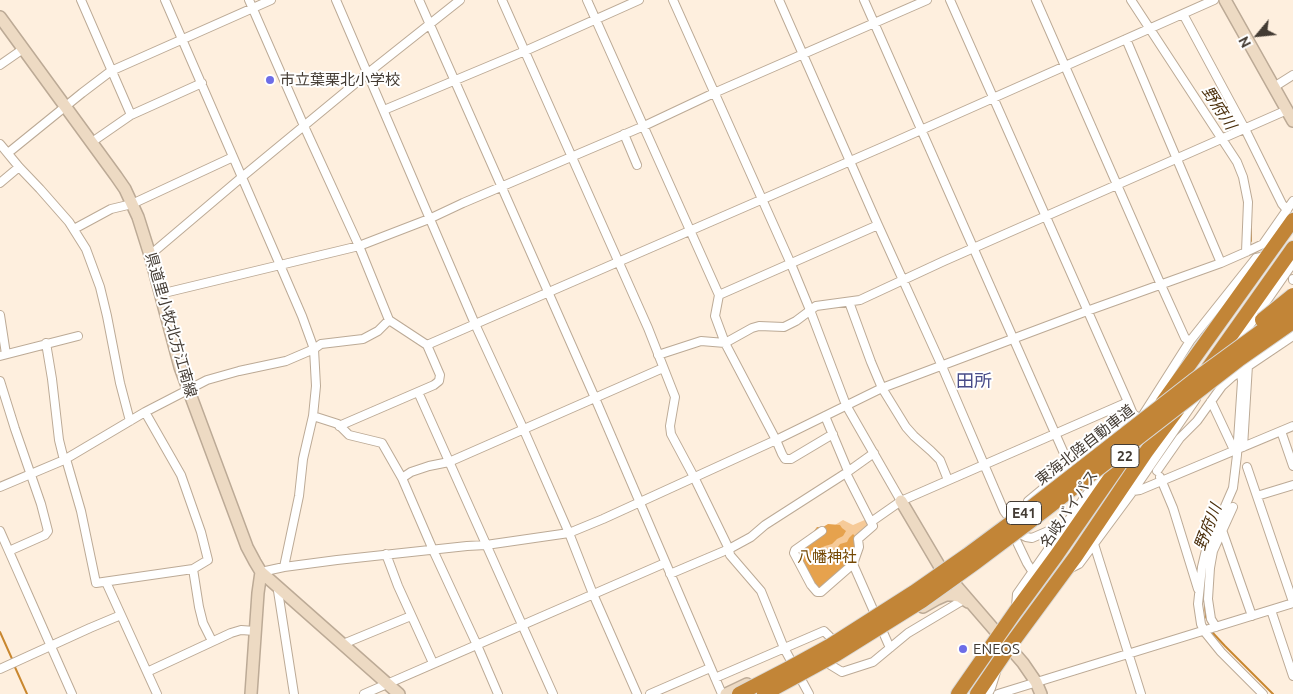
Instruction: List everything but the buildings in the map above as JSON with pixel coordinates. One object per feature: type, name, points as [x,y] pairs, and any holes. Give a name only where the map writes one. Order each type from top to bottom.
[{"type":"highway","name":"名岐バイパス","points":[[958,694],[1199,350],[1268,256],[1290,215]]},
{"type":"highway","name":"22","points":[[977,694],[1066,570],[1146,452],[1293,248]]},
{"type":"highway","points":[[1118,441],[1229,345],[1293,295]]},
{"type":"highway","name":"東海北陸自動車道","points":[[739,694],[831,645],[914,592],[996,534],[1193,381],[1293,308]]},
{"type":"highway","name":"東海北陸自動車道","points":[[764,694],[837,654],[929,595],[1023,527],[1240,358],[1293,322]]},
{"type":"main road","points":[[1225,0],[1293,121]]},
{"type":"main road","name":"県道里小牧北方江南線","points":[[0,17],[92,142],[116,176],[132,204],[150,255],[175,353],[248,546],[261,572]]},
{"type":"main road","points":[[901,501],[940,567],[1023,663],[1036,682],[1041,694]]},
{"type":"main road","points":[[726,694],[831,638],[940,567]]},
{"type":"main road","points":[[261,572],[399,694]]},
{"type":"main road","points":[[251,694],[261,572]]},
{"type":"main road","points":[[776,694],[946,595],[965,599],[975,608]]},
{"type":"street","points":[[80,0],[131,115]]},
{"type":"street","points":[[165,0],[302,316],[314,349],[316,386],[313,416],[303,459],[299,496],[284,567]]},
{"type":"street","points":[[8,153],[111,71],[251,4],[271,0]]},
{"type":"street","points":[[336,0],[429,219],[569,533],[593,594],[637,694]]},
{"type":"street","points":[[419,0],[595,398],[722,694]]},
{"type":"street","points":[[150,255],[368,73],[460,0]]},
{"type":"street","points":[[502,0],[648,328],[675,397],[670,426],[671,434],[694,477],[729,549],[730,555],[761,591],[784,648],[809,694]]},
{"type":"street","points":[[587,0],[719,295],[715,316],[725,343],[782,454],[786,459],[791,459],[833,434]]},
{"type":"street","points":[[384,110],[639,0]]},
{"type":"street","points":[[673,0],[810,310],[846,405],[901,501]]},
{"type":"street","points":[[779,0],[984,465],[1019,537],[1027,564],[1032,571]]},
{"type":"street","points":[[864,0],[1054,433],[1070,467],[1086,490]]},
{"type":"street","points":[[160,294],[359,246],[429,219],[644,126],[714,93],[927,0]]},
{"type":"street","points":[[950,0],[1133,414],[1141,419]]},
{"type":"street","points":[[1036,0],[1160,285],[1189,345]]},
{"type":"street","points":[[1131,0],[1152,28],[1224,138],[1236,162],[1246,190],[1248,210],[1246,252]]},
{"type":"street","points":[[427,345],[1214,0]]},
{"type":"street","points":[[251,4],[359,246],[389,320],[427,345],[440,376],[439,381],[434,385],[339,426]]},
{"type":"street","points":[[1183,14],[1246,129],[1282,204],[1290,215]]},
{"type":"street","points":[[1126,39],[1221,263]]},
{"type":"street","points":[[0,65],[23,49]]},
{"type":"street","points":[[1274,87],[1293,76]]},
{"type":"street","points":[[92,142],[131,115],[202,83]]},
{"type":"street","points":[[658,355],[702,342],[725,343],[759,326],[784,327],[796,321],[816,306],[860,300],[1287,110]]},
{"type":"street","points":[[624,134],[637,165]]},
{"type":"street","points":[[0,144],[69,222],[86,249],[100,287],[130,421]]},
{"type":"street","points":[[74,229],[111,209],[132,204],[233,156]]},
{"type":"street","points":[[0,183],[19,167]]},
{"type":"street","points":[[261,572],[284,567],[386,554],[486,545],[569,533],[776,440],[882,388],[941,364],[1221,263],[1246,252],[1263,244],[1290,215],[1293,201]]},
{"type":"street","points":[[719,295],[878,226]]},
{"type":"street","points":[[1015,612],[1017,594],[1063,528],[1086,490],[1141,419],[1189,345],[1256,258],[1268,256]]},
{"type":"street","points":[[1066,570],[1079,564],[1094,544],[1293,263]]},
{"type":"street","points":[[849,302],[882,388],[906,427],[940,460],[948,480]]},
{"type":"street","points":[[0,315],[3,355],[78,336]]},
{"type":"street","points":[[0,487],[65,459],[145,412],[207,380],[286,361],[321,344],[363,339],[378,331],[389,320]]},
{"type":"street","points":[[1158,471],[1180,438],[1197,421],[1230,375],[1293,336]]},
{"type":"street","points":[[46,343],[59,440],[81,511],[96,583],[193,569],[208,560],[182,475],[145,412]]},
{"type":"street","points":[[1244,367],[1239,448],[1233,488],[1206,550],[1198,604],[1202,624],[1210,629],[1221,652],[1263,694]]},
{"type":"street","points":[[402,478],[411,472],[428,466],[449,462],[663,368]]},
{"type":"street","points":[[0,381],[48,531],[44,535],[9,551]]},
{"type":"street","points":[[418,392],[552,694]]},
{"type":"street","points":[[1211,401],[1239,448]]},
{"type":"street","points":[[871,522],[901,501],[1128,402]]},
{"type":"street","points":[[940,567],[978,541],[1133,414]]},
{"type":"street","points":[[313,416],[339,426],[349,436],[382,443],[402,478],[498,694]]},
{"type":"street","points":[[822,531],[795,550],[794,553],[811,585],[817,592],[821,592],[853,564],[859,546],[858,539],[873,526],[847,472],[825,416]]},
{"type":"street","points":[[1132,491],[1140,490],[1293,426]]},
{"type":"street","points":[[1280,432],[1293,466]]},
{"type":"street","points":[[670,574],[729,549],[751,537],[874,453]]},
{"type":"street","points":[[1151,464],[1158,471],[1173,508],[1199,594]]},
{"type":"street","points":[[998,694],[1293,603],[1246,467]]},
{"type":"street","points":[[1257,496],[1293,485]]},
{"type":"street","points":[[952,581],[989,560],[1086,490]]},
{"type":"street","points":[[1210,629],[1212,618],[1209,608],[1208,586],[1213,551],[1233,507]]},
{"type":"street","points":[[1019,537],[1032,538],[1055,528],[1063,528]]},
{"type":"street","points":[[1222,530],[1252,616]]},
{"type":"street","points":[[0,531],[72,694]]},
{"type":"street","points":[[1094,544],[1141,694]]},
{"type":"street","points":[[386,554],[398,586],[433,663]]},
{"type":"street","points":[[367,694],[433,663],[665,563]]},
{"type":"street","points":[[853,564],[890,648]]},
{"type":"street","points":[[193,569],[203,623],[212,641]]},
{"type":"street","points":[[106,582],[157,694]]},
{"type":"street","points":[[280,588],[278,591],[294,694]]},
{"type":"street","points":[[829,664],[842,672],[873,662],[908,633],[965,599]]},
{"type":"street","points":[[1271,610],[1293,676]]},
{"type":"street","points":[[0,669],[121,615]]},
{"type":"street","points":[[343,644],[412,616]]},
{"type":"street","points":[[147,672],[212,641],[241,630],[255,631]]},
{"type":"street","points":[[715,678],[824,630],[831,638]]},
{"type":"street","points":[[988,694],[997,666]]},
{"type":"street","points":[[650,694],[710,668]]},
{"type":"green space","name":"八幡神社","points":[[867,519],[873,526],[821,592],[795,550],[843,520],[853,525]]},
{"type":"green space","name":"八幡神社","points":[[828,524],[840,525],[846,531],[843,536],[832,544],[812,552],[809,557],[813,561],[822,558],[826,552],[835,551],[840,544],[847,542],[853,534],[856,537],[856,543],[853,560],[817,592],[796,557],[814,541],[814,531],[817,527],[823,527]]},
{"type":"waterway","name":"野府川","points":[[1251,227],[1251,241]]},
{"type":"waterway","name":"野府川","points":[[1237,484],[1239,467]]},
{"type":"waterway","name":"野府川","points":[[1207,563],[1205,606],[1206,617],[1211,627]]},
{"type":"waterway","points":[[0,632],[13,661]]},
{"type":"waterway","name":"野府川","points":[[1212,632],[1273,694]]},
{"type":"waterway","points":[[14,665],[27,694]]},
{"type":"place","name":"市立葉栗北小学校","points":[[270,80]]},
{"type":"place","name":"ENEOS","points":[[963,649]]},
{"type":"district","name":"田所","points":[[974,381]]}]
